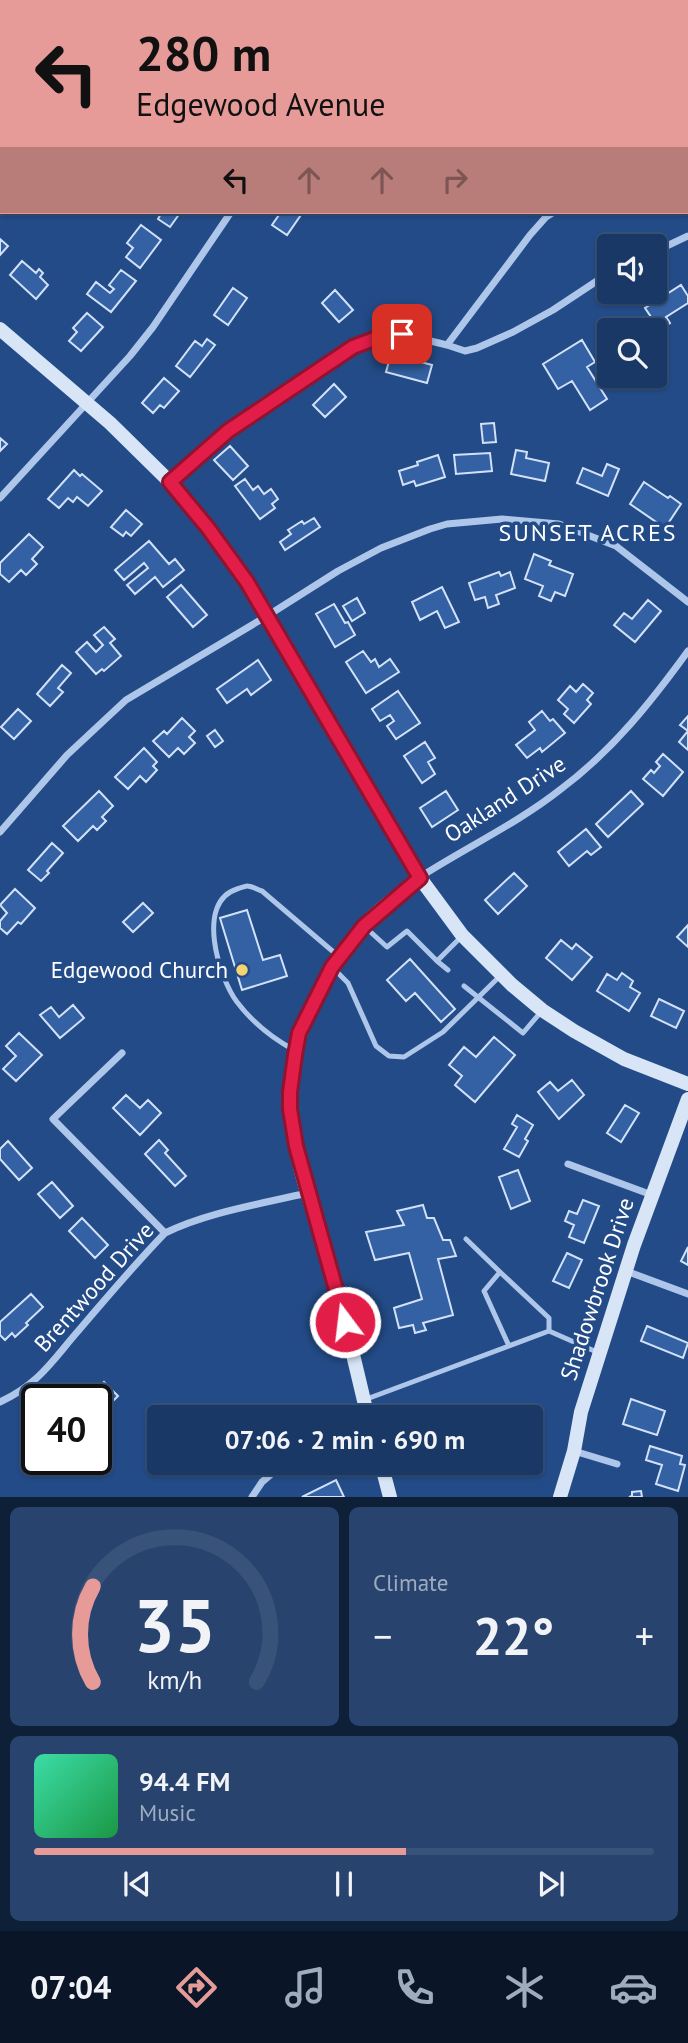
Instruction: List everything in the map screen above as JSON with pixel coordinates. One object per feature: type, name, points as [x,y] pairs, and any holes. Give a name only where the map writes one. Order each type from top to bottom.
[{"type":"street","points":[[0,498],[87,404],[153,327],[230,214]]},
{"type":"street","points":[[447,345],[530,236],[551,214]]},
{"type":"street","points":[[667,246],[688,236]]},
{"type":"street","points":[[170,482],[228,431],[353,347],[382,336],[402,334],[465,351],[488,344],[553,310],[597,281]]},
{"type":"street","points":[[0,329],[110,423],[188,502],[232,560],[420,878],[462,935],[501,975],[542,1010],[624,1059],[688,1084]]},
{"type":"street","points":[[0,832],[66,755],[126,700],[338,571],[381,548],[430,529],[447,524],[502,519],[559,524],[615,546],[688,602]]},
{"type":"street","name":"Oakland Drive","points":[[420,878],[537,806],[578,776],[631,724],[688,651]]},
{"type":"street","points":[[365,1405],[338,1296],[307,1193],[296,1146],[290,1092],[299,1033],[336,962],[364,926],[420,878]]},
{"type":"street","points":[[122,1053],[53,1119],[165,1233]]},
{"type":"street","name":"Shadowbrook Drive","points":[[559,1497],[574,1451],[581,1412],[625,1271],[688,1099]]},
{"type":"street","points":[[568,1164],[652,1195]]},
{"type":"street","name":"Brentwood Drive","points":[[0,1402],[31,1385],[43,1373],[165,1233],[201,1219],[307,1193]]},
{"type":"street","points":[[625,1271],[688,1294]]},
{"type":"street","points":[[574,1451],[617,1464]]},
{"type":"street","points":[[252,1497],[270,1475]]},
{"type":"street","points":[[384,1475],[390,1497]]},
{"type":"lane","points":[[296,1051],[277,1041],[255,1023],[236,1001],[229,988],[212,929],[218,902],[230,891],[247,886],[262,891],[336,962],[376,1046],[389,1056],[404,1057],[443,1032],[501,975]]},
{"type":"lane","points":[[364,926],[387,947],[407,931],[448,970]]},
{"type":"lane","points":[[437,961],[462,935]]},
{"type":"lane","points":[[464,986],[523,1033],[542,1010]]},
{"type":"lane","points":[[466,1238],[549,1318],[549,1331]]},
{"type":"lane","points":[[500,1272],[484,1291],[509,1346]]},
{"type":"lane","points":[[364,1400],[549,1331],[599,1353]]},
{"type":"building","points":[[161,214],[179,214],[170,227],[158,219]]},
{"type":"building","points":[[280,214],[302,214],[287,235],[272,225]]},
{"type":"building","points":[[141,225],[161,240],[140,268],[126,257],[133,248],[127,243]]},
{"type":"building","points":[[0,239],[8,246],[0,255]]},
{"type":"building","points":[[22,261],[36,273],[39,269],[43,273],[40,277],[48,285],[36,299],[10,275]]},
{"type":"building","points":[[121,270],[136,281],[111,312],[87,294],[96,282],[110,293],[114,289],[109,285]]},
{"type":"building","points":[[681,285],[688,296],[688,303],[667,318],[652,318],[645,308],[651,304],[667,304],[667,294]]},
{"type":"building","points":[[233,288],[247,298],[228,325],[214,315]]},
{"type":"building","points":[[335,290],[353,310],[339,322],[322,303]]},
{"type":"building","points":[[87,313],[103,327],[81,351],[69,341],[77,332],[73,328]]},
{"type":"building","points":[[207,339],[215,345],[190,377],[176,366],[195,341],[202,346]]},
{"type":"building","points":[[582,340],[595,362],[587,367],[597,383],[597,388],[600,388],[607,399],[590,410],[572,381],[558,389],[543,364]]},
{"type":"building","points":[[391,354],[432,365],[427,383],[386,372]]},
{"type":"building","points":[[164,378],[179,391],[164,408],[160,405],[153,413],[142,403]]},
{"type":"building","points":[[334,384],[346,397],[325,417],[313,405]]},
{"type":"building","points":[[494,423],[496,442],[483,443],[481,424]]},
{"type":"building","points":[[0,438],[7,444],[0,451]]},
{"type":"building","points":[[230,446],[248,466],[233,480],[214,460]]},
{"type":"building","points":[[516,450],[527,452],[526,458],[549,463],[545,481],[511,474]]},
{"type":"building","points":[[490,453],[492,471],[456,474],[454,455]]},
{"type":"building","points":[[438,455],[445,477],[416,486],[414,481],[403,485],[399,471]]},
{"type":"building","points":[[607,464],[619,469],[608,496],[577,483],[583,468],[602,476]]},
{"type":"building","points":[[74,470],[102,491],[88,506],[77,497],[73,502],[68,498],[59,508],[48,499]]},
{"type":"building","points":[[245,479],[253,490],[258,486],[264,494],[271,489],[278,499],[272,504],[275,508],[260,519],[235,486]]},
{"type":"building","points":[[644,482],[681,504],[665,528],[630,504]]},
{"type":"building","points":[[126,510],[142,524],[131,536],[126,532],[123,536],[111,527]]},
{"type":"building","points":[[314,518],[320,527],[285,550],[280,542],[291,534],[288,530],[302,521],[304,524]]},
{"type":"building","points":[[29,534],[43,547],[32,559],[37,564],[26,575],[21,570],[9,582],[0,574],[0,563]]},
{"type":"building","points":[[149,541],[169,564],[175,559],[184,570],[163,587],[155,577],[135,594],[127,585],[148,568],[144,563],[124,580],[115,570]]},
{"type":"building","points":[[534,554],[551,561],[549,565],[573,574],[565,596],[555,592],[551,601],[539,596],[543,586],[525,579]]},
{"type":"building","points":[[499,572],[501,576],[510,572],[515,588],[496,595],[499,604],[488,608],[485,597],[475,600],[469,583]]},
{"type":"building","points":[[181,585],[207,615],[193,627],[167,597]]},
{"type":"building","points":[[442,587],[459,622],[445,628],[437,611],[420,620],[412,602]]},
{"type":"building","points":[[357,598],[365,613],[352,621],[343,606]]},
{"type":"building","points":[[648,600],[661,611],[635,642],[614,625],[624,613],[632,619]]},
{"type":"building","points":[[334,604],[355,635],[335,647],[316,614]]},
{"type":"building","points":[[104,627],[115,639],[110,643],[121,656],[104,671],[102,669],[96,674],[76,652],[87,642],[96,652],[103,645],[94,635]]},
{"type":"building","points":[[363,651],[371,662],[375,659],[379,667],[390,659],[399,672],[366,693],[346,662]]},
{"type":"building","points":[[258,660],[271,680],[251,695],[247,689],[227,703],[217,689]]},
{"type":"building","points":[[62,665],[71,673],[58,688],[63,692],[50,706],[37,694]]},
{"type":"building","points":[[583,684],[593,693],[587,700],[591,704],[574,723],[564,714],[568,709],[558,700],[570,686],[576,692]]},
{"type":"building","points":[[398,691],[420,723],[396,739],[387,726],[394,721],[390,715],[380,721],[372,709]]},
{"type":"building","points":[[18,709],[31,721],[14,739],[1,727]]},
{"type":"building","points":[[542,711],[565,733],[542,752],[540,748],[527,758],[516,745],[535,730],[529,722]]},
{"type":"building","points":[[688,716],[688,731],[680,725]]},
{"type":"building","points":[[182,718],[195,731],[189,737],[195,743],[184,754],[178,748],[169,757],[153,741],[164,731],[167,734]]},
{"type":"building","points":[[215,730],[223,741],[215,747],[207,736]]},
{"type":"building","points":[[688,731],[688,750],[679,742]]},
{"type":"building","points":[[425,742],[435,758],[428,762],[435,774],[422,783],[404,756]]},
{"type":"building","points":[[144,748],[157,762],[153,766],[157,770],[146,782],[140,776],[128,789],[115,777]]},
{"type":"building","points":[[663,754],[683,772],[663,796],[643,779],[651,770],[654,773],[660,766],[656,762]]},
{"type":"building","points":[[99,791],[113,806],[102,817],[106,821],[97,830],[93,826],[78,841],[63,826]]},
{"type":"building","points":[[446,791],[458,810],[432,827],[420,808]]},
{"type":"building","points":[[631,791],[643,804],[608,837],[596,824]]},
{"type":"building","points":[[586,829],[601,847],[591,855],[587,851],[569,866],[558,852]]},
{"type":"building","points":[[52,843],[63,853],[41,881],[28,870]]},
{"type":"building","points":[[514,873],[527,886],[498,914],[485,900]]},
{"type":"building","points":[[15,889],[35,908],[21,924],[18,922],[7,934],[0,928],[0,921],[7,913],[0,905]]},
{"type":"building","points":[[143,903],[153,913],[133,932],[123,922]]},
{"type":"building","points":[[247,910],[263,960],[280,955],[287,976],[242,990],[220,918]]},
{"type":"building","points":[[688,925],[688,947],[677,937]]},
{"type":"building","points":[[561,940],[572,949],[576,944],[592,957],[572,980],[546,958]]},
{"type":"building","points":[[410,959],[455,1009],[441,1022],[415,993],[406,1001],[387,980]]},
{"type":"building","points":[[622,973],[633,981],[630,987],[640,993],[629,1011],[597,991],[607,974],[617,980]]},
{"type":"building","points":[[659,999],[684,1011],[676,1028],[651,1016]]},
{"type":"building","points":[[73,1005],[84,1018],[60,1038],[40,1015],[51,1007],[59,1017]]},
{"type":"building","points":[[19,1033],[42,1055],[16,1081],[3,1069],[16,1056],[6,1046]]},
{"type":"building","points":[[494,1037],[515,1055],[475,1102],[455,1085],[462,1076],[449,1065],[464,1047],[476,1057]]},
{"type":"building","points":[[572,1080],[584,1095],[559,1119],[538,1092],[550,1082],[558,1091]]},
{"type":"building","points":[[126,1095],[140,1108],[148,1100],[161,1113],[140,1135],[113,1108]]},
{"type":"building","points":[[625,1105],[639,1113],[621,1142],[607,1133]]},
{"type":"building","points":[[517,1115],[533,1125],[519,1157],[504,1149],[517,1127],[512,1124]]},
{"type":"building","points":[[159,1140],[168,1150],[165,1153],[186,1176],[175,1186],[145,1154]]},
{"type":"building","points":[[8,1141],[32,1168],[19,1180],[0,1159],[0,1149]]},
{"type":"building","points":[[518,1170],[530,1201],[511,1209],[499,1177]]},
{"type":"building","points":[[52,1182],[73,1206],[60,1218],[38,1194]]},
{"type":"building","points":[[583,1200],[599,1206],[584,1243],[569,1237],[574,1225],[565,1221],[569,1211],[577,1214]]},
{"type":"building","points":[[423,1205],[427,1218],[434,1218],[443,1240],[450,1240],[456,1256],[438,1259],[453,1315],[423,1323],[426,1330],[415,1333],[413,1325],[399,1328],[394,1308],[422,1299],[409,1253],[375,1260],[366,1232],[404,1225],[397,1211]]},
{"type":"building","points":[[82,1218],[108,1245],[95,1258],[69,1231]]},
{"type":"building","points":[[688,1247],[688,1265],[681,1261]]},
{"type":"building","points":[[567,1253],[582,1260],[569,1288],[553,1281]]},
{"type":"building","points":[[31,1294],[43,1307],[15,1337],[12,1333],[5,1340],[0,1335],[0,1322]]},
{"type":"building","points":[[647,1326],[688,1343],[683,1358],[641,1341]]},
{"type":"building","points":[[112,1390],[118,1396],[112,1402]]},
{"type":"building","points":[[631,1399],[665,1411],[657,1435],[623,1424]]},
{"type":"building","points":[[650,1446],[682,1456],[680,1464],[685,1465],[678,1491],[656,1484],[662,1465],[646,1460]]},
{"type":"building","points":[[336,1480],[344,1497],[302,1497]]},
{"type":"building","points":[[641,1491],[642,1497],[629,1497],[632,1492]]},
{"type":"place","name":"Edgewood Church","points":[[242,970]]},
{"type":"district","name":"SUNSET ACRES","points":[[588,533]]},
{"type":"route","points":[[345,1322],[296,1146],[290,1109],[295,1055],[299,1033],[332,967],[364,926],[420,878],[247,582],[170,482],[228,431],[353,347],[382,336],[402,334]]}]
